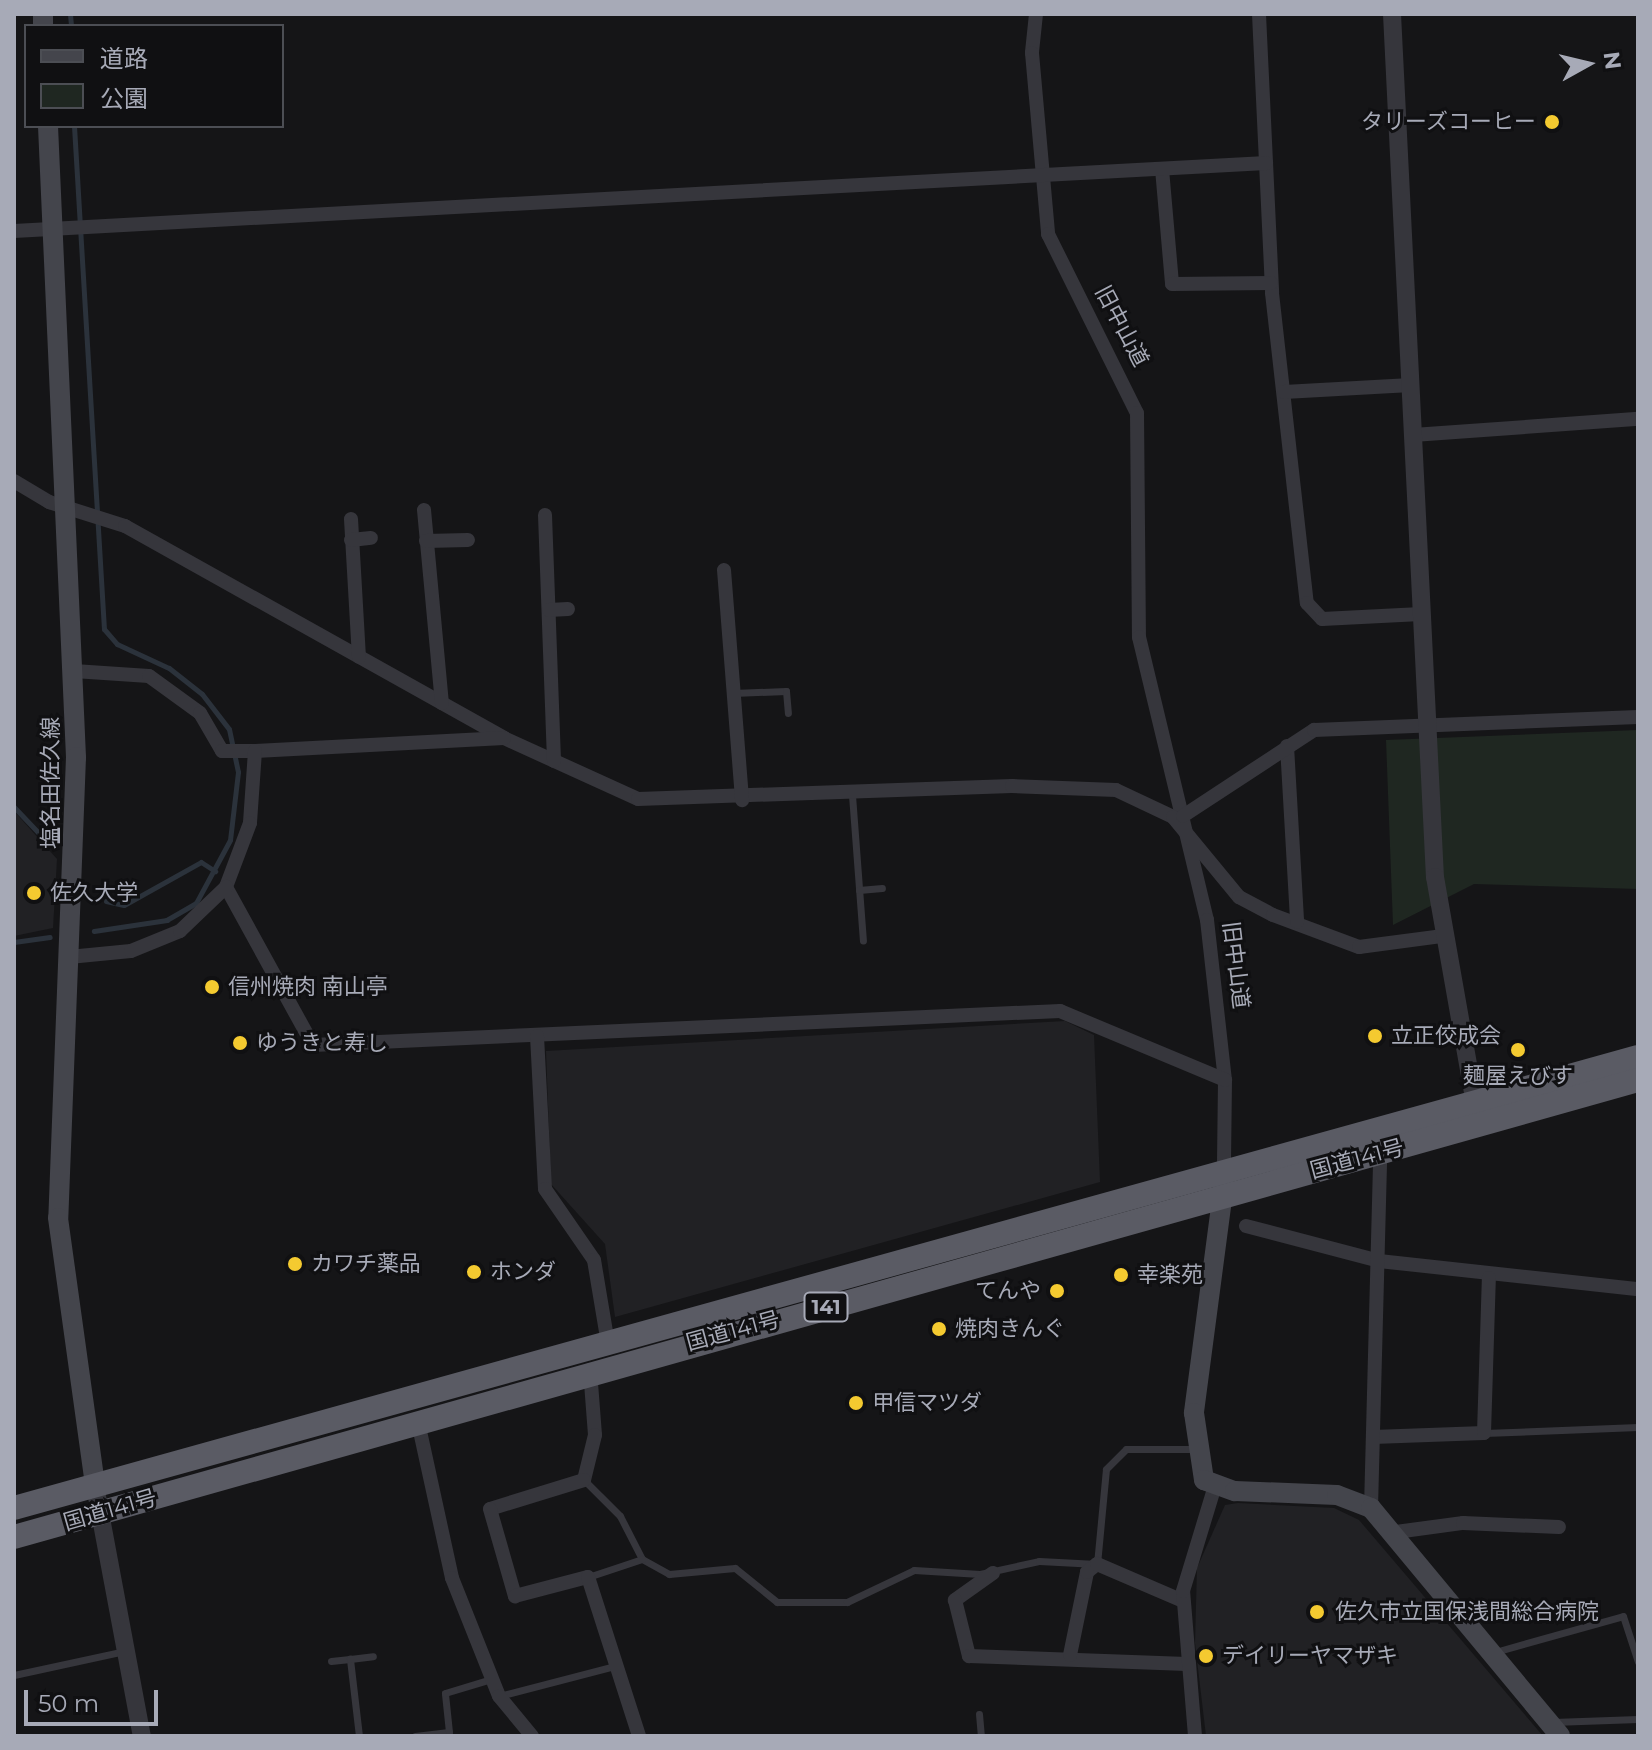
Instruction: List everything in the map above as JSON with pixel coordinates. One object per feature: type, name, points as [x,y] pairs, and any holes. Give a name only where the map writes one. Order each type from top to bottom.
[{"type":"highway","name":"国道141号","points":[[14,1508],[608,1344],[1224,1168],[1638,1057]]},
{"type":"highway","name":"国道141号","points":[[14,1537],[418,1422],[590,1369],[1380,1154],[1638,1080]]},
{"type":"main road","name":"塩名田佐久線","points":[[48,128],[54,228],[85,514],[74,671],[69,957],[59,1243],[95,1486]]},
{"type":"main road","name":"旧中山道","points":[[1196,1449],[1224,1168]]},
{"type":"main road","points":[[1196,1449],[1214,1489],[1337,1495],[1371,1508],[1396,1532],[1555,1729]]},
{"type":"street","name":"旧中山道","points":[[1036,14],[1040,175],[1054,251],[1116,358],[1137,413],[1137,622],[1209,933],[1225,1080],[1224,1168]]},
{"type":"street","points":[[1259,14],[1271,283],[1310,611],[1322,619],[1421,614]]},
{"type":"street","points":[[1392,14],[1426,725],[1443,936],[1480,1125]]},
{"type":"street","points":[[14,231],[1266,163]]},
{"type":"street","points":[[1162,169],[1172,284],[1271,283]]},
{"type":"street","points":[[1284,392],[1411,385]]},
{"type":"street","points":[[1413,435],[1638,419]]},
{"type":"street","points":[[14,481],[85,514],[359,657],[504,738],[654,803],[1094,787],[1146,802],[1187,832],[1239,897],[1297,922],[1359,947],[1443,936]]},
{"type":"street","points":[[424,510],[442,703]]},
{"type":"street","points":[[545,515],[554,761]]},
{"type":"street","points":[[351,519],[359,657]]},
{"type":"street","points":[[351,540],[371,538]]},
{"type":"street","points":[[426,541],[468,540]]},
{"type":"street","points":[[724,570],[742,800]]},
{"type":"street","points":[[549,610],[568,609]]},
{"type":"street","points":[[74,671],[124,670],[157,680],[200,713],[227,753],[504,738]]},
{"type":"street","points":[[1183,816],[1314,730],[1638,717]]},
{"type":"street","points":[[1287,746],[1297,922]]},
{"type":"street","points":[[69,957],[131,951],[180,931],[226,887],[250,823],[251,751]]},
{"type":"street","points":[[226,887],[301,1032],[320,1049],[1060,1011],[1225,1080]]},
{"type":"street","points":[[537,1036],[545,1189],[594,1260],[608,1344]]},
{"type":"street","points":[[1371,1508],[1380,1154]]},
{"type":"street","points":[[1246,1226],[1379,1261],[1489,1278],[1638,1289]]},
{"type":"street","points":[[1373,1437],[1484,1433],[1489,1278]]},
{"type":"street","points":[[590,1369],[595,1435],[584,1480],[490,1509],[515,1596],[588,1577],[611,1667],[639,1736]]},
{"type":"street","points":[[418,1422],[452,1578],[499,1696],[532,1736]]},
{"type":"street","points":[[95,1486],[142,1736]]},
{"type":"street","points":[[1195,1736],[1183,1601],[1195,1534],[1214,1489]]},
{"type":"street","points":[[1396,1532],[1463,1523],[1559,1527]]},
{"type":"street","points":[[1070,1655],[1087,1572],[1097,1564],[1183,1601]]},
{"type":"street","points":[[993,1573],[955,1600],[969,1656],[1121,1657],[1146,1668],[1187,1664]]},
{"type":"lane","points":[[733,693],[786,691],[788,713]]},
{"type":"lane","points":[[852,795],[863,941]]},
{"type":"lane","points":[[859,890],[882,888]]},
{"type":"lane","points":[[1484,1433],[1638,1427]]},
{"type":"lane","points":[[584,1480],[620,1516],[642,1559],[669,1574],[735,1568],[777,1602],[862,1599],[914,1570],[993,1573],[1039,1561],[1097,1564],[1106,1469],[1126,1449],[1196,1449]]},
{"type":"lane","points":[[588,1577],[642,1559]]},
{"type":"lane","points":[[1493,1653],[1623,1616],[1638,1662]]},
{"type":"lane","points":[[14,1675],[126,1651]]},
{"type":"lane","points":[[331,1661],[373,1656]]},
{"type":"lane","points":[[350,1659],[359,1736]]},
{"type":"lane","points":[[499,1696],[611,1667]]},
{"type":"lane","points":[[405,1736],[449,1732],[445,1693],[491,1679]]},
{"type":"lane","points":[[979,1714],[981,1736]]},
{"type":"lane","points":[[1555,1729],[1638,1719]]},
{"type":"shaded area","name":"佐久大学","points":[[14,811],[57,859],[53,928],[14,936]]},
{"type":"shaded area","points":[[1065,1021],[1094,1035],[1100,1182],[615,1317],[605,1244],[551,1184],[546,1051]]},
{"type":"shaded area","name":"佐久市立国保浅間総合病院","points":[[1225,1505],[1334,1508],[1359,1520],[1543,1736],[1206,1736],[1195,1643],[1197,1568]]},
{"type":"green space","points":[[1638,730],[1638,889],[1474,884],[1393,925],[1386,740]]},
{"type":"waterway","points":[[70,14],[71,24]]},
{"type":"waterway","points":[[74,128],[104,629],[117,644],[169,668],[202,694],[229,729],[238,772],[230,840],[196,903],[167,920],[94,931]]},
{"type":"waterway","points":[[14,807],[50,845]]},
{"type":"waterway","points":[[106,901],[124,905],[201,862],[215,871]]},
{"type":"waterway","points":[[14,942],[50,937]]},
{"type":"place","name":"タリーズコーヒー","points":[[1552,122]]},
{"type":"place","name":"佐久大学","points":[[34,893]]},
{"type":"place","name":"信州焼肉 南山亭","points":[[212,987]]},
{"type":"place","name":"立正佼成会","points":[[1375,1036]]},
{"type":"place","name":"ゆうきと寿し","points":[[240,1043]]},
{"type":"place","name":"麺屋えびす","points":[[1518,1050]]},
{"type":"place","name":"カワチ薬品","points":[[295,1264]]},
{"type":"place","name":"ホンダ","points":[[474,1272]]},
{"type":"place","name":"幸楽苑","points":[[1121,1275]]},
{"type":"place","name":"てんや","points":[[1057,1291]]},
{"type":"place","name":"焼肉きんぐ","points":[[939,1329]]},
{"type":"place","name":"甲信マツダ","points":[[856,1403]]},
{"type":"place","name":"佐久市立国保浅間総合病院","points":[[1317,1612]]},
{"type":"place","name":"デイリーヤマザキ","points":[[1206,1656]]}]
